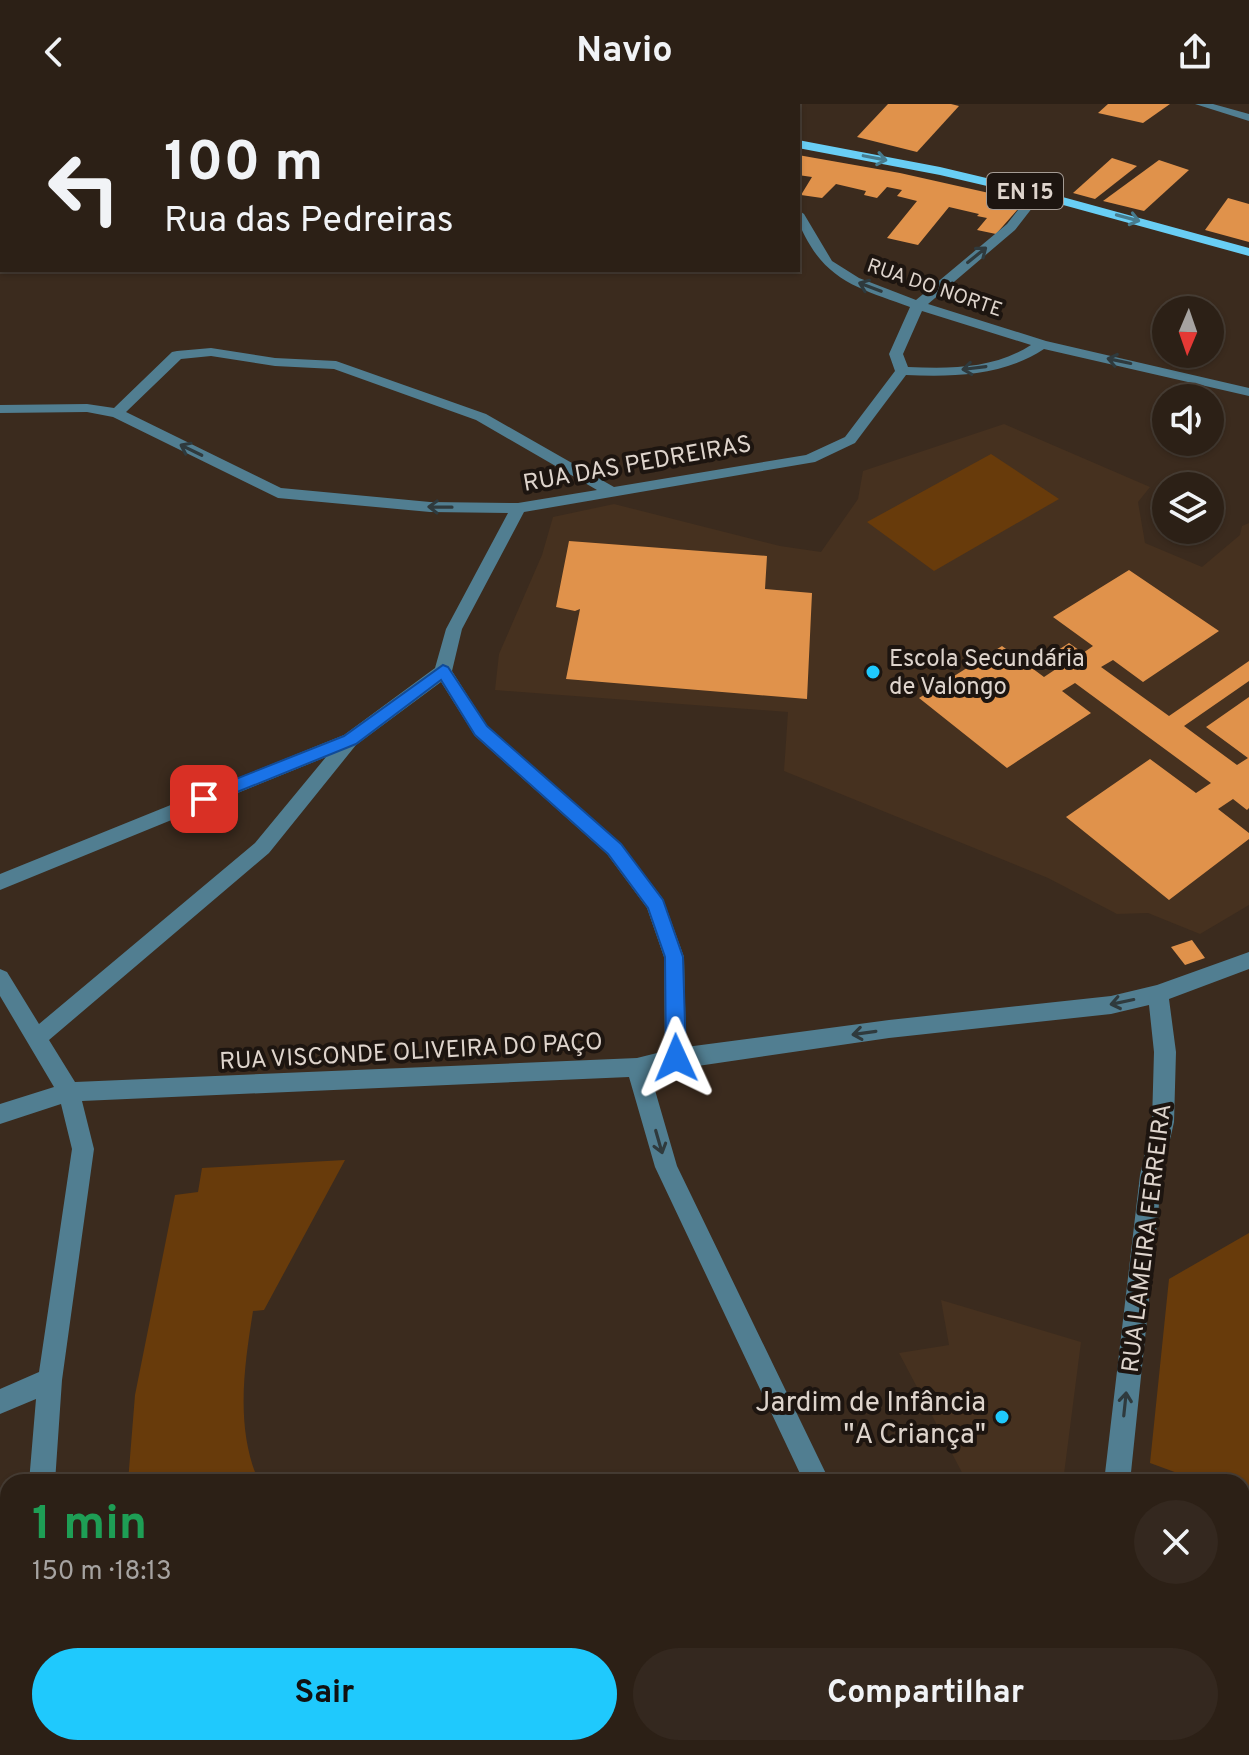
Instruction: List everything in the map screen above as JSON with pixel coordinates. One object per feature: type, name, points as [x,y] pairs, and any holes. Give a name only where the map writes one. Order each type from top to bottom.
[{"type":"main road","name":"EN 15","points":[[800,144],[940,171],[1037,194],[1249,252]]},
{"type":"street","points":[[1201,104],[1249,118]]},
{"type":"street","points":[[1037,194],[1011,227],[918,305],[896,354],[902,371],[939,372],[1025,358],[1042,344]]},
{"type":"street","name":"RUA DO NORTE","points":[[800,217],[827,263],[854,281],[918,305],[1042,344],[1249,392]]},
{"type":"street","points":[[117,413],[177,355],[211,352],[275,362],[336,365],[481,417],[610,491]]},
{"type":"street","name":"RUA DAS PEDREIRAS","points":[[443,671],[454,629],[518,508],[810,459],[850,440],[902,371]]},
{"type":"street","points":[[0,409],[87,408],[117,413],[278,493],[430,507],[518,508]]},
{"type":"street","points":[[38,1037],[262,848],[350,740],[443,671],[481,731],[614,849],[656,905],[674,957],[676,1058]]},
{"type":"street","points":[[0,882],[350,740]]},
{"type":"street","name":"RUA VISCONDE OLIVEIRA DO PAÇO","points":[[0,1114],[69,1092],[637,1067],[676,1058],[889,1029],[1111,1005],[1158,994],[1249,960]]},
{"type":"street","points":[[0,978],[69,1092],[83,1149],[50,1380],[43,1474]]},
{"type":"street","name":"RUA LAMEIRA FERREIRA","points":[[1118,1474],[1151,1175],[1163,1122],[1165,1052],[1158,994]]},
{"type":"street","points":[[637,1067],[666,1167],[813,1474]]},
{"type":"street","points":[[0,1402],[50,1380]]},
{"type":"shaded area","name":"Escola Secundária de Valongo","points":[[1004,424],[1150,487],[1138,502],[1145,543],[1202,567],[1240,535],[1242,526],[1249,523],[1249,905],[1200,934],[1148,913],[1117,914],[1048,878],[784,771],[788,712],[495,690],[499,654],[542,555],[553,517],[614,504],[780,546],[821,552],[858,499],[863,471]]},
{"type":"shaded area","points":[[991,454],[1059,499],[934,571],[867,522]]},
{"type":"shaded area","points":[[345,1160],[264,1310],[253,1311],[245,1376],[244,1419],[256,1474],[129,1474],[135,1395],[175,1195],[198,1192],[202,1168]]},
{"type":"shaded area","points":[[1249,1233],[1249,1474],[1180,1474],[1150,1463],[1169,1279]]},
{"type":"shaded area","name":"Jardim de Infância \"A Criança\"","points":[[941,1300],[1081,1342],[1064,1474],[963,1474],[899,1353],[949,1345]]},
{"type":"building","points":[[888,104],[959,106],[917,152],[857,137]]},
{"type":"building","points":[[1108,104],[1170,104],[1143,123],[1098,113]]},
{"type":"building","points":[[800,155],[900,173],[1025,201],[996,234],[977,230],[987,218],[949,207],[918,245],[887,238],[917,201],[897,196],[902,190],[887,187],[877,198],[864,195],[866,191],[836,184],[822,198],[801,195],[812,177],[800,175]]},
{"type":"building","points":[[1112,158],[1137,166],[1095,199],[1073,193]]},
{"type":"building","points":[[1159,160],[1189,170],[1144,211],[1103,201]]},
{"type":"building","points":[[1228,198],[1249,204],[1249,242],[1205,230]]},
{"type":"building","points":[[569,541],[767,556],[765,589],[812,593],[807,699],[566,679],[580,609],[575,611],[556,607]]},
{"type":"building","points":[[1129,570],[1219,631],[1143,682],[1113,660],[1101,667],[1169,716],[1249,661],[1249,681],[1184,726],[1237,765],[1248,758],[1206,727],[1249,697],[1249,808],[1247,810],[1233,799],[1218,809],[1249,833],[1249,839],[1169,900],[1066,817],[1150,759],[1196,793],[1211,783],[1075,683],[1062,691],[1091,713],[1007,768],[919,698],[1002,646],[1044,677],[1056,669],[1043,660],[1069,643],[1083,653],[1093,646],[1053,617]]},
{"type":"building","points":[[1192,940],[1205,958],[1185,965],[1171,947]]},
{"type":"place","name":"Escola Secundária de Valongo","points":[[873,672]]},
{"type":"place","name":"Jardim de Infância \"A Criança\"","points":[[1002,1417]]},
{"type":"route","points":[[204,799],[350,740],[443,671],[481,731],[614,849],[656,905],[674,957],[676,1058]]}]
